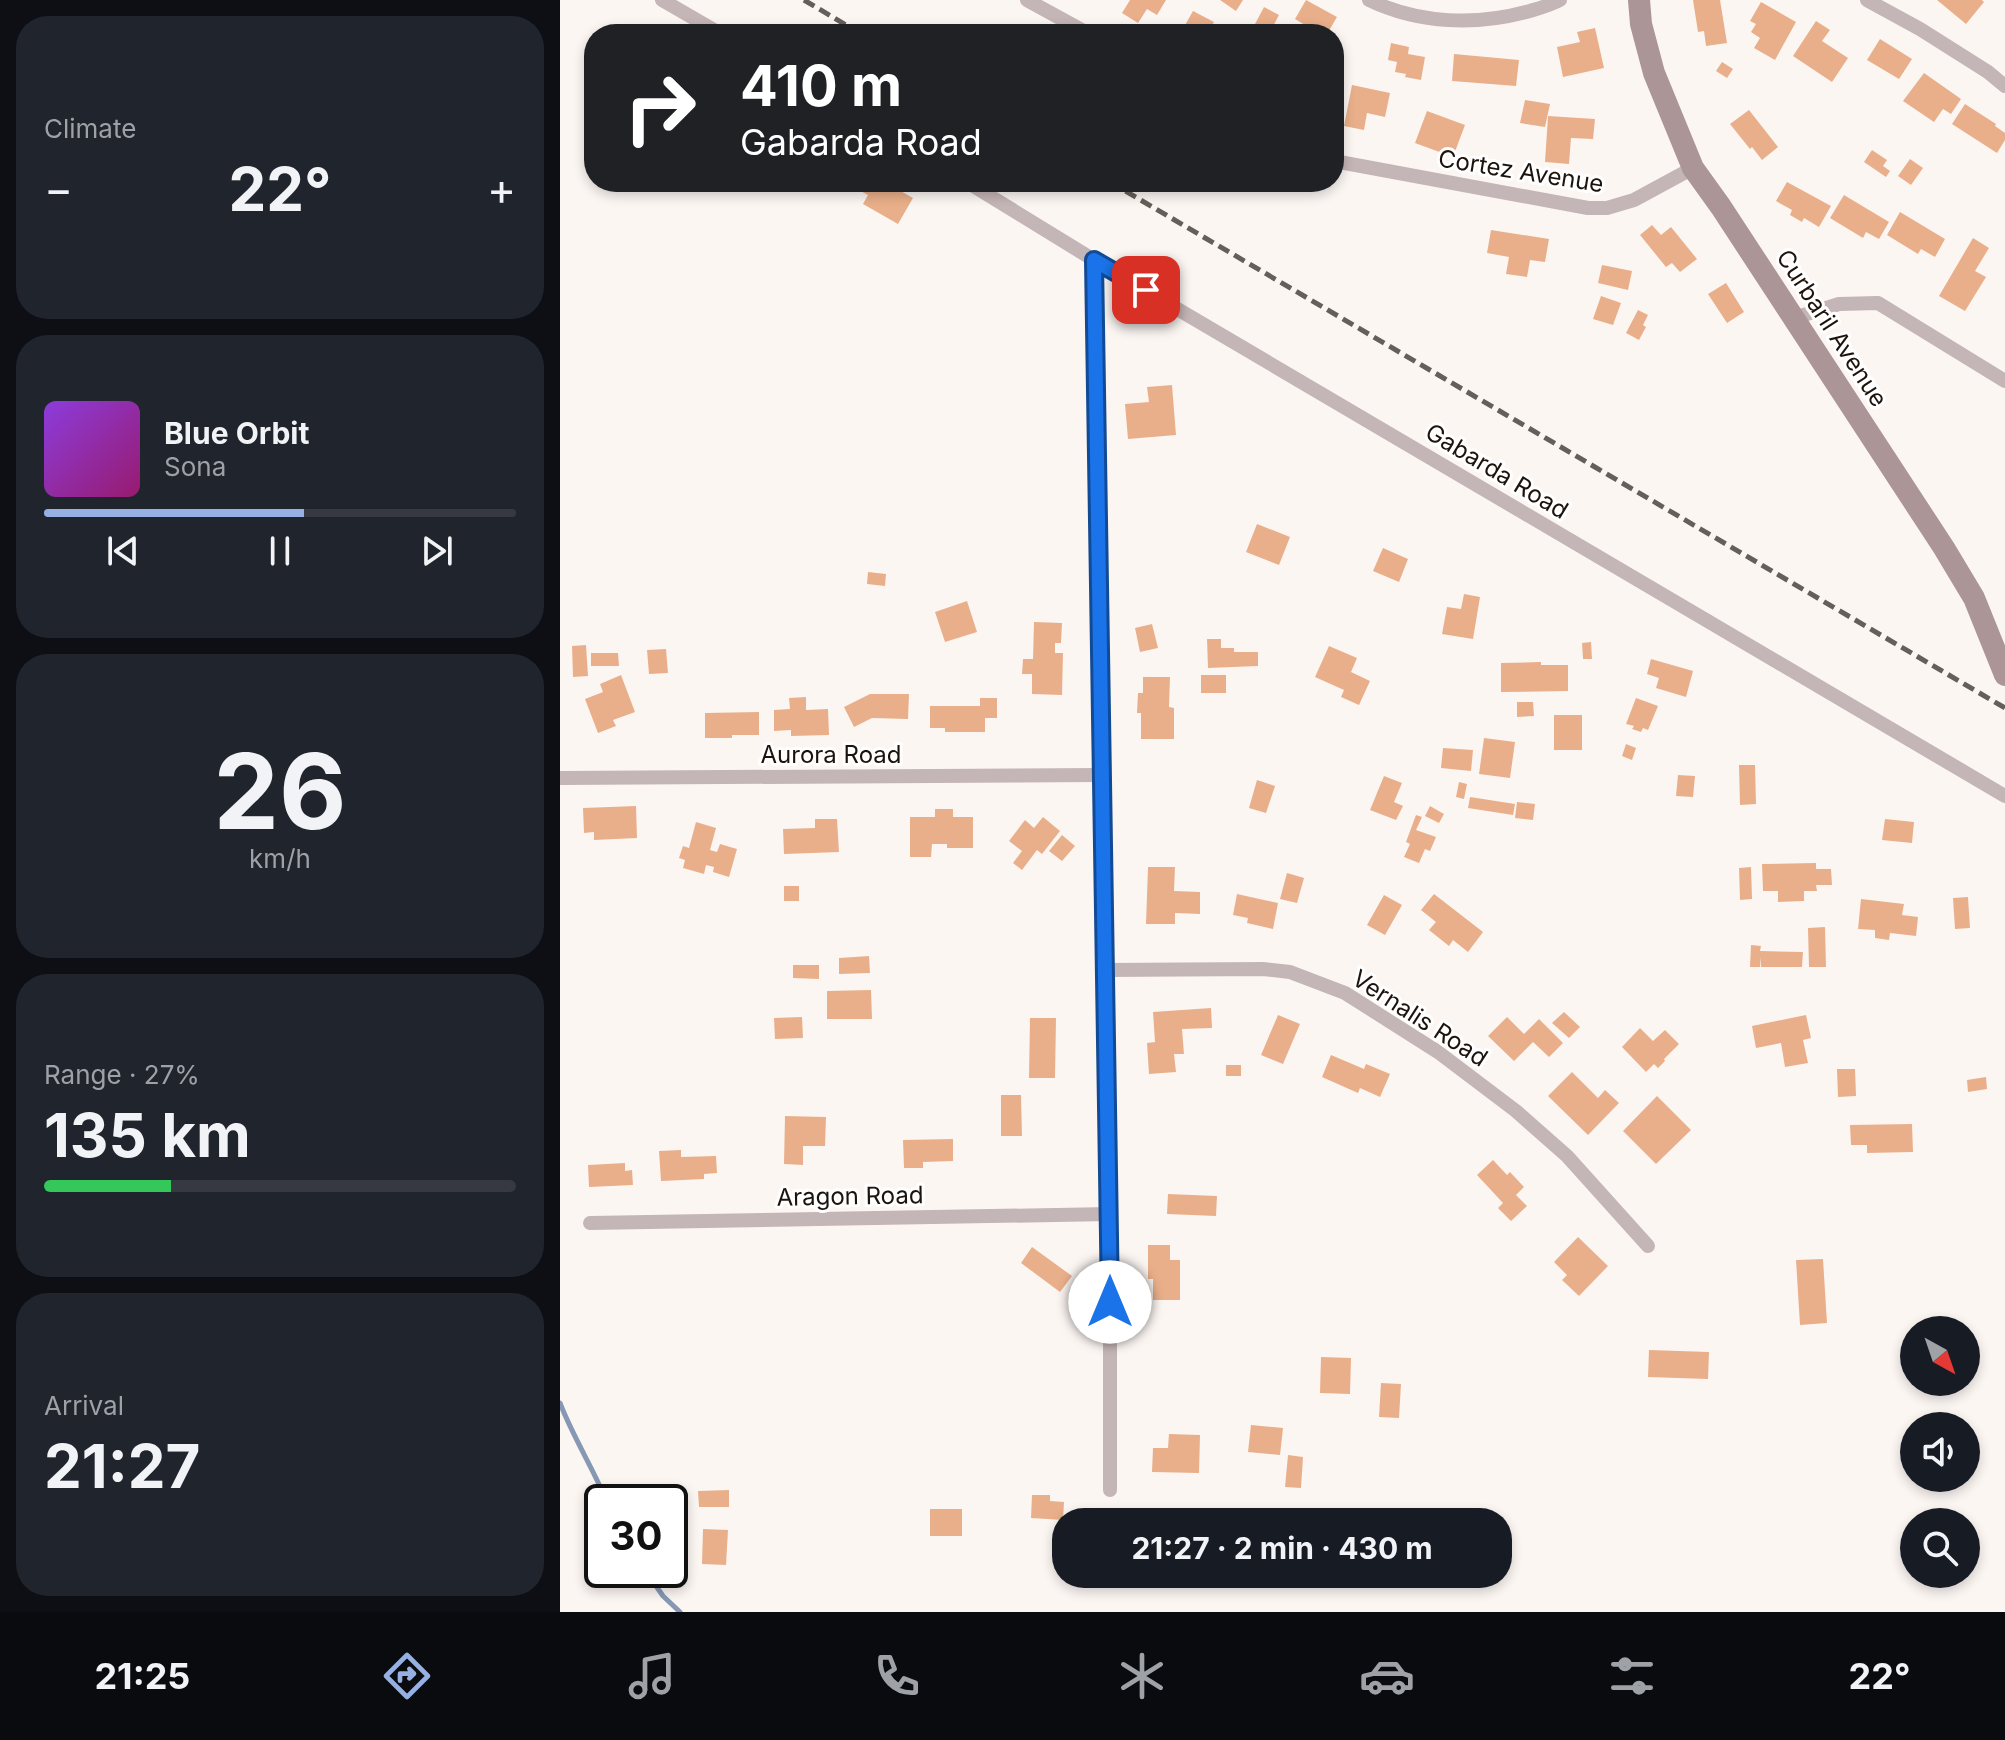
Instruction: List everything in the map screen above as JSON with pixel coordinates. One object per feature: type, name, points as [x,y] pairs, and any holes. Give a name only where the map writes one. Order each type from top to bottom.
[{"type":"street","points":[[662,0],[704,24]]},
{"type":"street","points":[[1027,0],[1071,24]]},
{"type":"street","points":[[1369,0],[1423,18],[1466,21],[1510,16],[1560,0]]},
{"type":"street","name":"Curbaril Avenue","points":[[1639,0],[1641,24],[1654,73],[1693,168],[1944,548],[1974,598],[2005,675]]},
{"type":"street","points":[[1867,0],[1920,29],[2005,86]]},
{"type":"street","name":"Cortez Avenue","points":[[1344,163],[1588,208],[1607,208],[1634,200],[1693,168]]},
{"type":"street","name":"Gabarda Road","points":[[983,192],[2005,796]]},
{"type":"street","points":[[1094,260],[1110,1214],[1110,1490]]},
{"type":"street","points":[[1794,318],[1839,304],[1878,303],[2005,381]]},
{"type":"street","name":"Aurora Road","points":[[560,778],[1101,775]]},
{"type":"street","name":"Vernalis Road","points":[[1104,970],[1263,969],[1290,972],[1345,993],[1438,1052],[1516,1111],[1567,1156],[1648,1246]]},
{"type":"street","name":"Aragon Road","points":[[590,1223],[1110,1214]]},
{"type":"building","points":[[1130,0],[1166,0],[1157,15],[1147,9],[1138,23],[1122,13]]},
{"type":"building","points":[[1220,0],[1243,0],[1236,11]]},
{"type":"building","points":[[1306,0],[1337,17],[1333,24],[1303,24],[1295,19]]},
{"type":"building","points":[[1693,0],[1720,0],[1727,43],[1706,46],[1704,31],[1698,32]]},
{"type":"building","points":[[1937,0],[1982,0],[1984,2],[1966,24]]},
{"type":"building","points":[[1761,2],[1796,22],[1775,60],[1754,48],[1760,38],[1751,32],[1756,24],[1750,21]]},
{"type":"building","points":[[1264,7],[1279,15],[1274,24],[1255,24]]},
{"type":"building","points":[[1193,11],[1214,22],[1213,24],[1186,24]]},
{"type":"building","points":[[1816,21],[1830,30],[1822,41],[1848,58],[1832,82],[1793,56]]},
{"type":"building","points":[[1595,28],[1604,68],[1563,77],[1557,47],[1580,42],[1577,32]]},
{"type":"building","points":[[1880,39],[1912,59],[1899,79],[1867,60]]},
{"type":"building","points":[[1391,43],[1409,47],[1408,54],[1425,57],[1421,80],[1395,72],[1397,62],[1388,60]]},
{"type":"building","points":[[1454,54],[1519,60],[1516,86],[1452,81]]},
{"type":"building","points":[[1722,62],[1733,69],[1727,78],[1716,71]]},
{"type":"building","points":[[1924,73],[1961,99],[1951,114],[1943,109],[1934,122],[1903,101]]},
{"type":"building","points":[[1352,85],[1390,93],[1385,117],[1367,113],[1364,130],[1344,126]]},
{"type":"building","points":[[1525,100],[1550,104],[1545,127],[1520,123]]},
{"type":"building","points":[[1965,104],[2005,133],[2005,140],[1997,153],[1952,124]]},
{"type":"building","points":[[1749,110],[1778,147],[1762,160],[1730,124]]},
{"type":"building","points":[[1427,111],[1465,125],[1453,157],[1415,143]]},
{"type":"building","points":[[1548,116],[1595,119],[1593,139],[1571,138],[1569,164],[1545,162]]},
{"type":"building","points":[[1872,150],[1887,160],[1883,166],[1890,171],[1886,177],[1864,162]]},
{"type":"building","points":[[1910,159],[1923,168],[1911,185],[1898,176]]},
{"type":"building","points":[[1787,182],[1831,206],[1819,227],[1804,218],[1802,222],[1790,215],[1792,210],[1776,201]]},
{"type":"building","points":[[862,192],[902,192],[913,198],[898,224],[863,204],[868,195]]},
{"type":"building","points":[[1844,195],[1889,222],[1879,239],[1866,232],[1863,238],[1830,218]]},
{"type":"building","points":[[1900,212],[1945,239],[1935,257],[1921,249],[1918,254],[1887,235]]},
{"type":"building","points":[[1652,225],[1661,235],[1671,227],[1697,259],[1680,272],[1672,263],[1666,267],[1640,235]]},
{"type":"building","points":[[1491,230],[1549,239],[1545,262],[1530,260],[1527,277],[1506,274],[1509,257],[1487,253]]},
{"type":"building","points":[[1973,238],[1989,248],[1975,271],[1986,277],[1965,311],[1939,296]]},
{"type":"building","points":[[1602,265],[1632,271],[1628,290],[1598,283]]},
{"type":"building","points":[[1726,283],[1744,312],[1727,323],[1708,294]]},
{"type":"building","points":[[1601,296],[1621,303],[1613,325],[1593,319]]},
{"type":"building","points":[[1638,310],[1648,315],[1639,340],[1626,333]]},
{"type":"building","points":[[1172,385],[1176,435],[1128,439],[1125,404],[1149,402],[1147,387]]},
{"type":"building","points":[[1257,524],[1290,537],[1279,565],[1246,552]]},
{"type":"building","points":[[1383,548],[1408,559],[1399,582],[1373,571]]},
{"type":"building","points":[[868,572],[886,574],[885,586],[867,584]]},
{"type":"building","points":[[1464,594],[1480,597],[1473,639],[1442,634],[1447,607],[1461,609]]},
{"type":"building","points":[[967,601],[977,632],[945,642],[935,612]]},
{"type":"building","points":[[1034,622],[1062,623],[1061,643],[1055,643],[1055,653],[1063,653],[1062,695],[1032,694],[1032,674],[1022,674],[1023,659],[1033,659]]},
{"type":"building","points":[[1152,624],[1158,648],[1140,652],[1135,628]]},
{"type":"building","points":[[1207,639],[1221,639],[1221,648],[1234,648],[1234,652],[1258,652],[1258,666],[1208,668]]},
{"type":"building","points":[[1591,642],[1592,659],[1583,659],[1582,643]]},
{"type":"building","points":[[586,645],[588,676],[573,677],[572,646]]},
{"type":"building","points":[[1329,646],[1357,658],[1351,672],[1370,681],[1359,705],[1341,697],[1344,690],[1315,677]]},
{"type":"building","points":[[666,649],[668,673],[649,674],[647,650]]},
{"type":"building","points":[[591,653],[618,653],[619,666],[591,666]]},
{"type":"building","points":[[1651,659],[1693,671],[1686,697],[1656,688],[1659,678],[1647,674]]},
{"type":"building","points":[[1541,662],[1541,665],[1568,665],[1568,691],[1501,692],[1501,663]]},
{"type":"building","points":[[621,675],[635,712],[613,720],[616,726],[598,733],[585,699],[603,692],[600,684]]},
{"type":"building","points":[[1201,675],[1226,675],[1226,693],[1201,693]]},
{"type":"building","points":[[1143,677],[1170,677],[1169,707],[1174,708],[1174,739],[1141,739],[1141,713],[1137,713],[1138,693],[1143,693]]},
{"type":"building","points":[[870,694],[909,694],[908,719],[872,718],[854,727],[844,707]]},
{"type":"building","points":[[806,697],[806,710],[828,709],[829,735],[791,736],[791,730],[774,731],[774,710],[790,709],[789,698]]},
{"type":"building","points":[[980,698],[997,698],[997,718],[985,718],[985,732],[945,732],[945,728],[930,728],[930,706],[980,706]]},
{"type":"building","points":[[1636,698],[1658,706],[1648,730],[1643,728],[1641,732],[1626,724]]},
{"type":"building","points":[[1517,702],[1533,702],[1534,716],[1517,717]]},
{"type":"building","points":[[759,712],[759,735],[705,738],[705,713]]},
{"type":"building","points":[[1554,715],[1582,715],[1582,750],[1554,750]]},
{"type":"building","points":[[1484,738],[1515,742],[1510,778],[1479,774]]},
{"type":"building","points":[[1626,744],[1636,748],[1632,760],[1622,756]]},
{"type":"building","points":[[1443,748],[1473,750],[1471,771],[1441,768]]},
{"type":"building","points":[[1739,765],[1755,765],[1756,804],[1740,805]]},
{"type":"building","points":[[1678,775],[1695,776],[1693,797],[1676,796]]},
{"type":"building","points":[[1384,776],[1402,783],[1394,802],[1403,806],[1396,820],[1370,810]]},
{"type":"building","points":[[1257,780],[1275,786],[1266,813],[1249,808]]},
{"type":"building","points":[[1459,782],[1467,784],[1464,799],[1456,797]]},
{"type":"building","points":[[1470,797],[1515,804],[1513,815],[1468,808]]},
{"type":"building","points":[[1517,802],[1535,804],[1533,820],[1515,818]]},
{"type":"building","points":[[636,806],[637,838],[594,840],[594,832],[584,833],[583,808]]},
{"type":"building","points":[[1430,806],[1444,814],[1439,823],[1425,816]]},
{"type":"building","points":[[935,809],[953,809],[953,817],[973,817],[973,848],[947,848],[947,844],[932,844],[931,857],[910,857],[910,817],[935,817]]},
{"type":"building","points":[[1416,815],[1422,817],[1416,830],[1436,837],[1430,851],[1425,849],[1419,863],[1404,857]]},
{"type":"building","points":[[1043,817],[1060,831],[1042,854],[1037,850],[1022,870],[1013,863],[1022,851],[1009,841],[1025,820],[1034,828]]},
{"type":"building","points":[[815,819],[837,819],[839,852],[784,854],[783,829],[815,828]]},
{"type":"building","points":[[1885,819],[1914,822],[1912,843],[1882,840]]},
{"type":"building","points":[[696,822],[716,828],[710,850],[717,852],[720,844],[737,849],[729,877],[713,872],[714,867],[706,865],[704,874],[683,868],[685,860],[679,858],[683,846],[689,848]]},
{"type":"building","points":[[1062,835],[1075,846],[1062,861],[1049,851]]},
{"type":"building","points":[[1816,863],[1816,869],[1831,869],[1832,885],[1816,885],[1817,891],[1804,891],[1804,901],[1778,902],[1778,891],[1763,891],[1762,864]]},
{"type":"building","points":[[1148,867],[1175,867],[1174,891],[1200,892],[1200,914],[1175,913],[1175,924],[1146,924]]},
{"type":"building","points":[[1751,867],[1752,899],[1740,900],[1739,868]]},
{"type":"building","points":[[1287,873],[1304,878],[1297,903],[1280,899]]},
{"type":"building","points":[[784,886],[799,886],[799,901],[784,901]]},
{"type":"building","points":[[1237,894],[1278,903],[1273,929],[1247,923],[1248,918],[1233,915]]},
{"type":"building","points":[[1434,894],[1483,932],[1468,952],[1453,940],[1449,946],[1429,930],[1436,922],[1421,910]]},
{"type":"building","points":[[1384,895],[1402,905],[1385,935],[1367,925]]},
{"type":"building","points":[[1968,897],[1970,928],[1955,929],[1953,898]]},
{"type":"building","points":[[1861,899],[1904,904],[1902,915],[1918,917],[1916,936],[1890,933],[1889,940],[1875,938],[1875,930],[1858,929]]},
{"type":"building","points":[[1825,927],[1826,967],[1809,967],[1808,928]]},
{"type":"building","points":[[1751,945],[1761,946],[1760,951],[1803,952],[1802,967],[1761,967],[1760,957],[1760,967],[1750,967]]},
{"type":"building","points":[[869,956],[870,973],[839,974],[839,958]]},
{"type":"building","points":[[793,965],[819,965],[819,979],[793,978]]},
{"type":"building","points":[[871,990],[872,1019],[827,1019],[827,991]]},
{"type":"building","points":[[1211,1008],[1212,1028],[1182,1029],[1184,1054],[1174,1054],[1176,1072],[1149,1074],[1147,1043],[1155,1042],[1153,1012]]},
{"type":"building","points":[[1564,1012],[1580,1027],[1569,1038],[1552,1023]]},
{"type":"building","points":[[1278,1015],[1300,1024],[1283,1064],[1261,1055]]},
{"type":"building","points":[[1806,1015],[1811,1038],[1803,1040],[1808,1063],[1785,1067],[1781,1043],[1756,1048],[1752,1026]]},
{"type":"building","points":[[802,1017],[803,1038],[775,1039],[774,1018]]},
{"type":"building","points":[[1507,1017],[1524,1034],[1539,1019],[1563,1043],[1549,1057],[1533,1042],[1514,1061],[1488,1036]]},
{"type":"building","points":[[1030,1018],[1056,1018],[1055,1078],[1029,1078]]},
{"type":"building","points":[[1640,1028],[1653,1041],[1665,1030],[1679,1044],[1658,1068],[1654,1064],[1646,1072],[1622,1047]]},
{"type":"building","points":[[1331,1055],[1364,1069],[1366,1064],[1390,1074],[1380,1097],[1360,1088],[1358,1093],[1322,1077]]},
{"type":"building","points":[[1226,1065],[1241,1065],[1241,1076],[1226,1076]]},
{"type":"building","points":[[1837,1069],[1855,1069],[1856,1096],[1838,1097]]},
{"type":"building","points":[[1572,1072],[1598,1098],[1605,1090],[1619,1103],[1588,1135],[1548,1096]]},
{"type":"building","points":[[1986,1077],[1987,1089],[1968,1092],[1967,1080]]},
{"type":"building","points":[[1001,1095],[1021,1095],[1022,1136],[1001,1136]]},
{"type":"building","points":[[1657,1096],[1691,1130],[1656,1164],[1623,1131]]},
{"type":"building","points":[[785,1116],[826,1117],[825,1146],[803,1146],[803,1165],[784,1164]]},
{"type":"building","points":[[1912,1124],[1913,1152],[1867,1153],[1867,1145],[1851,1145],[1850,1125]]},
{"type":"building","points":[[953,1139],[953,1161],[923,1162],[923,1168],[904,1168],[903,1140]]},
{"type":"building","points":[[681,1150],[681,1157],[716,1156],[717,1173],[704,1174],[704,1179],[661,1181],[659,1151]]},
{"type":"building","points":[[1493,1160],[1524,1187],[1516,1195],[1527,1206],[1511,1221],[1498,1208],[1503,1203],[1477,1175]]},
{"type":"building","points":[[625,1163],[625,1171],[632,1170],[633,1185],[589,1187],[588,1165]]},
{"type":"building","points":[[1168,1194],[1217,1196],[1216,1216],[1167,1214]]},
{"type":"building","points":[[1578,1237],[1608,1266],[1579,1296],[1562,1280],[1567,1275],[1554,1262]]},
{"type":"building","points":[[1148,1245],[1170,1245],[1170,1260],[1180,1260],[1180,1300],[1153,1300],[1153,1279],[1148,1279]]},
{"type":"building","points":[[1032,1247],[1072,1276],[1060,1292],[1021,1263]]},
{"type":"building","points":[[1823,1259],[1827,1323],[1800,1325],[1796,1260]]},
{"type":"building","points":[[1649,1350],[1709,1352],[1708,1379],[1648,1377]]},
{"type":"building","points":[[1321,1357],[1351,1358],[1350,1394],[1320,1393]]},
{"type":"building","points":[[1381,1383],[1401,1384],[1399,1418],[1379,1417]]},
{"type":"building","points":[[1251,1425],[1283,1428],[1280,1455],[1248,1452]]},
{"type":"building","points":[[1169,1434],[1200,1435],[1199,1473],[1152,1472],[1153,1448],[1168,1448]]},
{"type":"building","points":[[1288,1455],[1303,1457],[1301,1488],[1285,1487]]},
{"type":"building","points":[[729,1490],[729,1507],[699,1507],[698,1491]]},
{"type":"building","points":[[1032,1495],[1050,1495],[1050,1501],[1064,1502],[1064,1508],[1052,1508],[1052,1519],[1031,1518]]},
{"type":"building","points":[[930,1509],[962,1509],[962,1536],[930,1536]]},
{"type":"building","points":[[703,1529],[728,1530],[726,1565],[702,1564]]},
{"type":"waterway","points":[[560,1403],[599,1484]]},
{"type":"waterway","points":[[657,1588],[680,1612]]},
{"type":"railway","points":[[804,0],[844,24]]},
{"type":"railway","points":[[1127,192],[2005,708]]},
{"type":"route","points":[[1110,1302],[1094,260],[1146,290]]}]
